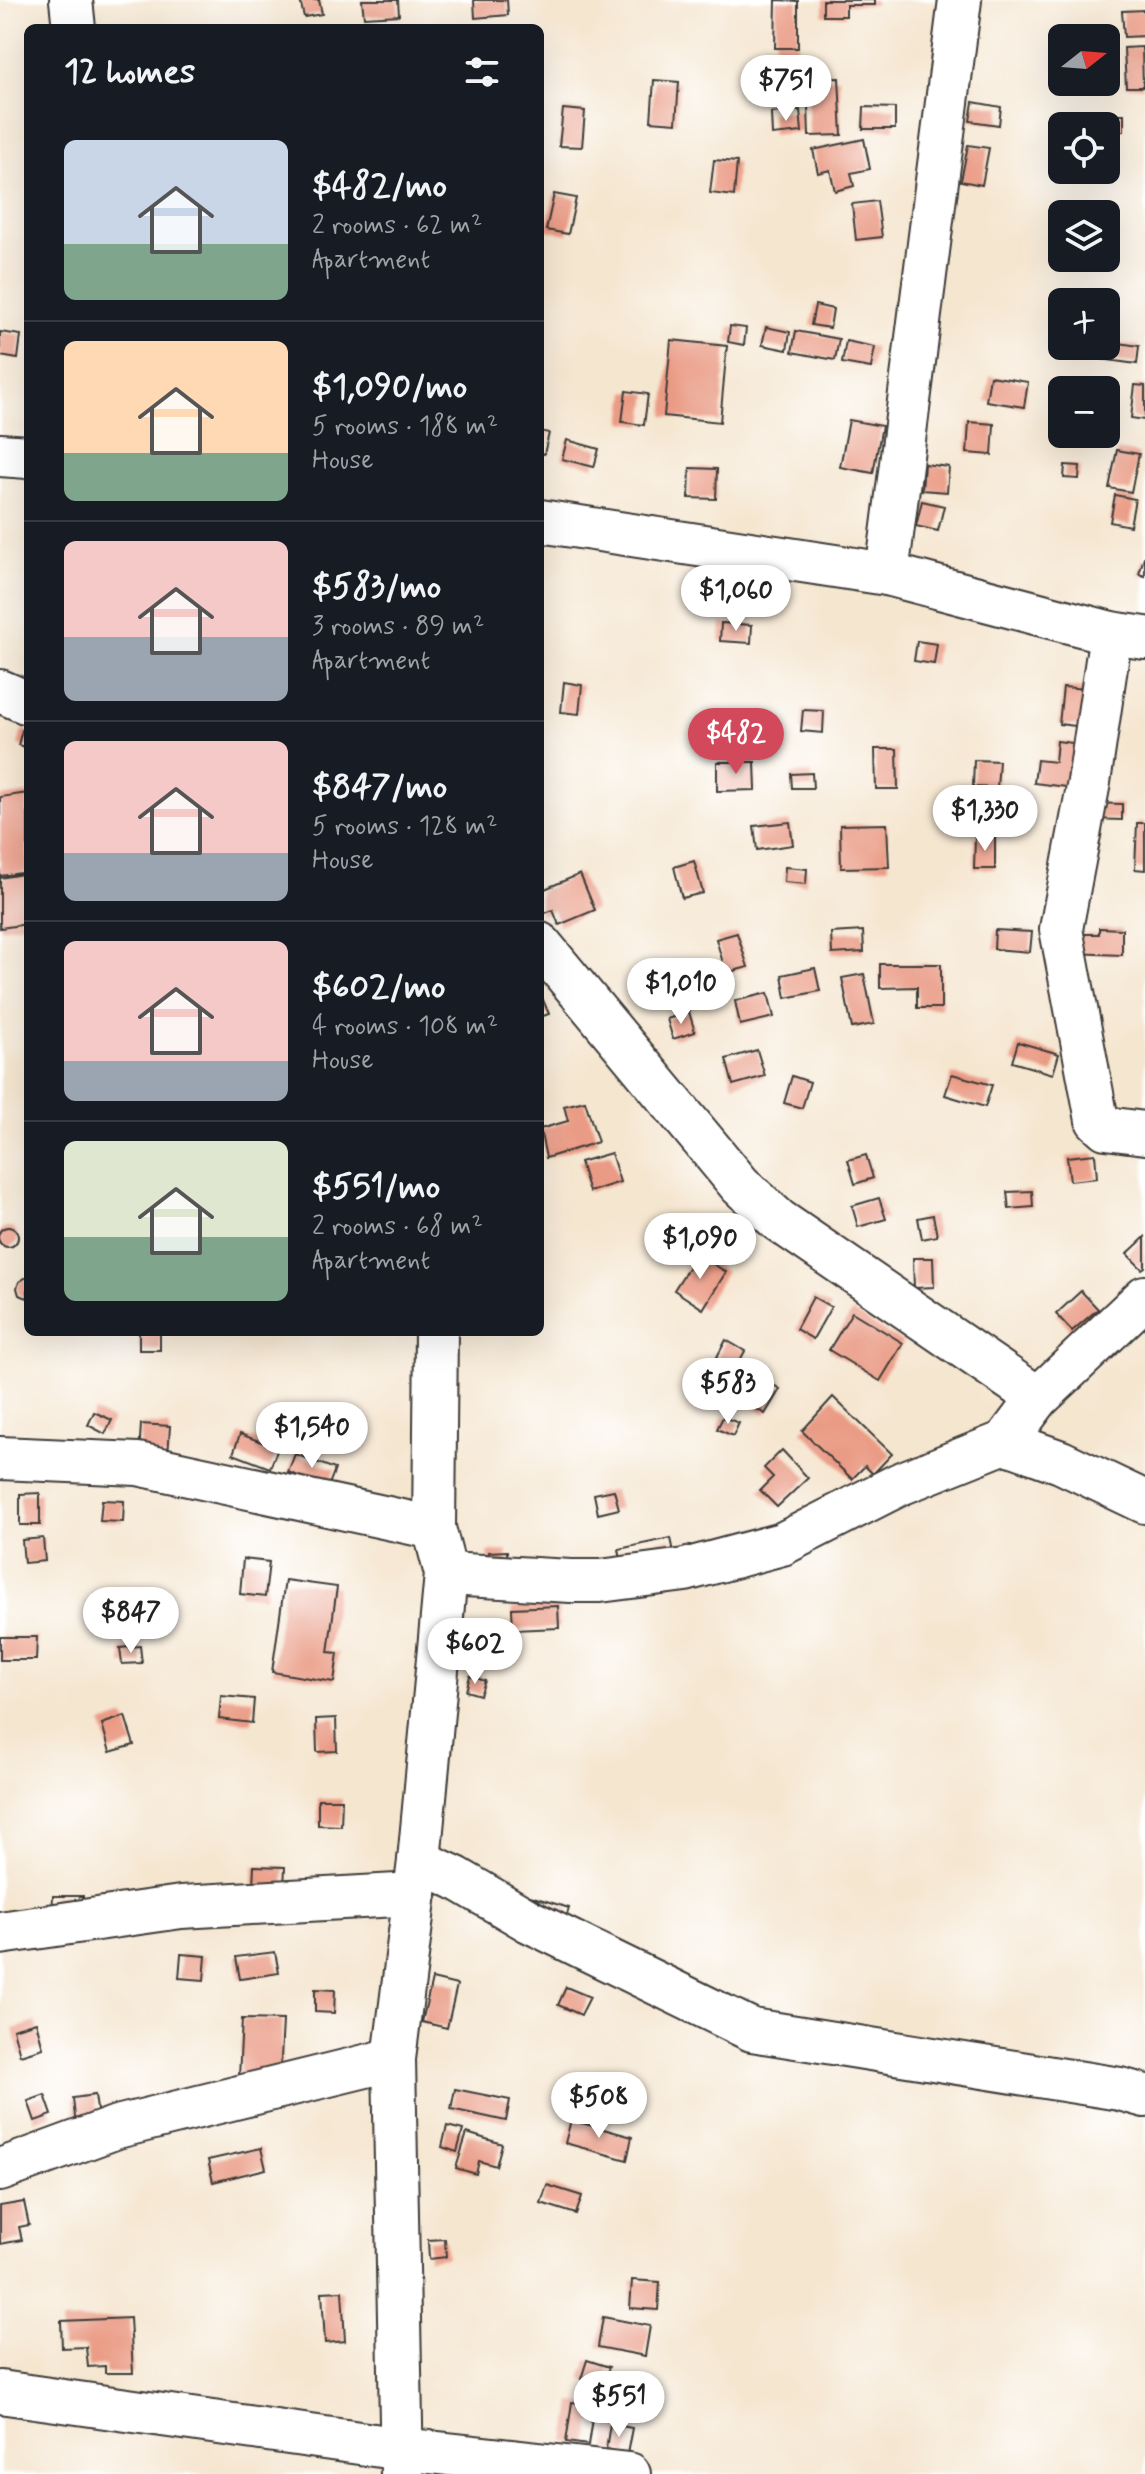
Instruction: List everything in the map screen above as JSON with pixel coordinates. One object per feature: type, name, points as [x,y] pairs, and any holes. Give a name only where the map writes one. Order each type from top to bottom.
[{"type":"street","points":[[71,0],[74,24]]},
{"type":"street","points":[[887,574],[960,0]]},
{"type":"street","points":[[0,455],[24,457]]},
{"type":"street","points":[[544,522],[887,574],[1128,636],[1089,782],[1061,929],[1097,1120],[1106,1128],[1145,1133]]},
{"type":"street","points":[[0,691],[24,701]]},
{"type":"street","points":[[544,949],[740,1185],[778,1220],[1038,1398]]},
{"type":"street","points":[[446,1574],[600,1581],[685,1570],[782,1544],[900,1484],[1005,1442],[1038,1398],[1145,1297]]},
{"type":"street","points":[[402,2461],[394,2059],[417,1877],[446,1574],[434,1528],[436,1336]]},
{"type":"street","points":[[1005,1442],[1061,1462],[1145,1502]]},
{"type":"street","points":[[0,1458],[138,1464],[434,1528]]},
{"type":"street","points":[[0,1933],[417,1877],[456,1878],[529,1921],[752,2030],[1120,2089],[1145,2096]]},
{"type":"street","points":[[0,2170],[117,2127],[394,2059]]},
{"type":"street","points":[[0,2392],[402,2461],[629,2474]]},
{"type":"building","points":[[300,0],[319,0],[322,14],[304,17]]},
{"type":"building","points":[[362,0],[398,0],[399,15],[364,17]]},
{"type":"building","points":[[474,0],[507,0],[508,15],[475,18]]},
{"type":"building","points":[[776,0],[798,1],[798,48],[775,48]]},
{"type":"building","points":[[823,0],[875,0],[875,5],[846,5],[846,16],[823,16]]},
{"type":"building","points":[[1145,10],[1145,36],[1124,37],[1122,11]]},
{"type":"building","points":[[1142,47],[1143,87],[1126,87],[1124,48]]},
{"type":"building","points":[[839,78],[842,135],[809,136],[807,79]]},
{"type":"building","points":[[654,80],[679,82],[676,123],[651,121]]},
{"type":"building","points":[[973,102],[1001,107],[999,125],[970,121]]},
{"type":"building","points":[[864,107],[895,108],[895,129],[863,129]]},
{"type":"building","points":[[563,109],[585,111],[582,147],[559,146]]},
{"type":"building","points":[[800,110],[802,132],[772,135],[771,113]]},
{"type":"building","points":[[1120,114],[1124,114],[1124,131],[1120,131]]},
{"type":"building","points":[[864,139],[870,169],[851,173],[854,186],[835,191],[830,170],[818,173],[813,150]]},
{"type":"building","points":[[968,145],[989,148],[982,185],[961,181]]},
{"type":"building","points":[[714,160],[737,162],[734,196],[710,193]]},
{"type":"building","points":[[554,194],[576,198],[568,234],[546,230]]},
{"type":"building","points":[[877,201],[882,237],[856,240],[852,204]]},
{"type":"building","points":[[815,305],[833,309],[830,328],[811,325]]},
{"type":"building","points":[[730,326],[746,328],[744,345],[728,342]]},
{"type":"building","points":[[766,327],[790,332],[787,350],[762,345]]},
{"type":"building","points":[[796,331],[839,339],[835,360],[792,352]]},
{"type":"building","points":[[0,332],[21,335],[18,359],[0,356]]},
{"type":"building","points":[[671,340],[727,346],[720,422],[664,416]]},
{"type":"building","points":[[846,341],[875,347],[871,368],[842,363]]},
{"type":"building","points":[[1120,343],[1139,346],[1137,364],[1107,360],[1120,360]]},
{"type":"building","points":[[990,376],[1028,382],[1024,407],[986,401]]},
{"type":"building","points":[[1135,385],[1145,386],[1145,420],[1131,418]]},
{"type":"building","points":[[626,391],[648,394],[644,425],[622,422]]},
{"type":"building","points":[[849,420],[882,426],[873,473],[840,467]]},
{"type":"building","points":[[969,422],[994,424],[992,455],[967,453]]},
{"type":"building","points":[[544,432],[549,433],[544,454]]},
{"type":"building","points":[[567,440],[599,449],[594,467],[562,459]]},
{"type":"building","points":[[1117,450],[1139,454],[1131,492],[1109,488]]},
{"type":"building","points":[[924,464],[949,467],[947,492],[922,490]]},
{"type":"building","points":[[1065,465],[1080,466],[1079,479],[1064,478]]},
{"type":"building","points":[[690,468],[717,469],[716,499],[689,498]]},
{"type":"building","points":[[1115,495],[1135,499],[1130,526],[1110,522]]},
{"type":"building","points":[[922,501],[944,506],[938,531],[916,526]]},
{"type":"building","points":[[1145,557],[1145,576],[1139,574]]},
{"type":"building","points":[[721,623],[752,625],[751,643],[720,641]]},
{"type":"building","points":[[917,641],[937,644],[934,664],[914,661]]},
{"type":"building","points":[[564,682],[582,685],[579,714],[561,712]]},
{"type":"building","points":[[1063,687],[1087,689],[1084,727],[1059,724]]},
{"type":"building","points":[[803,710],[824,711],[823,733],[801,731]]},
{"type":"building","points":[[22,730],[24,730],[24,747],[18,745]]},
{"type":"building","points":[[1057,741],[1080,744],[1074,788],[1034,783],[1037,760],[1055,762]]},
{"type":"building","points":[[875,749],[897,749],[898,789],[876,789]]},
{"type":"building","points":[[974,760],[999,761],[997,788],[973,787]]},
{"type":"building","points":[[717,762],[755,762],[756,790],[717,791]]},
{"type":"building","points":[[812,773],[813,788],[792,788],[791,774]]},
{"type":"building","points":[[24,794],[24,873],[0,876],[0,797]]},
{"type":"building","points":[[1019,797],[1021,816],[983,817],[982,799]]},
{"type":"building","points":[[1090,803],[1122,804],[1122,820],[1090,819]]},
{"type":"building","points":[[790,822],[793,845],[757,850],[754,826]]},
{"type":"building","points":[[1137,823],[1145,823],[1145,870],[1135,869]]},
{"type":"building","points":[[887,824],[889,867],[841,868],[840,825]]},
{"type":"building","points":[[975,837],[995,837],[995,869],[974,869]]},
{"type":"building","points":[[694,861],[703,893],[682,898],[674,867]]},
{"type":"building","points":[[785,867],[807,869],[806,884],[784,882]]},
{"type":"building","points":[[24,874],[24,925],[0,928],[0,878]]},
{"type":"building","points":[[580,874],[595,910],[559,925],[553,910],[544,913],[544,889]]},
{"type":"building","points":[[1099,928],[1122,929],[1122,955],[1073,953],[1073,934],[1099,934]]},
{"type":"building","points":[[995,930],[1032,932],[1030,952],[994,949]]},
{"type":"building","points":[[863,931],[864,952],[832,954],[831,933]]},
{"type":"building","points":[[737,933],[748,967],[726,973],[716,939]]},
{"type":"building","points":[[880,964],[941,964],[941,1008],[917,1008],[917,987],[880,988]]},
{"type":"building","points":[[815,968],[820,991],[786,998],[782,975]]},
{"type":"building","points":[[864,974],[874,1024],[852,1028],[842,978]]},
{"type":"building","points":[[768,993],[774,1017],[740,1025],[735,1001]]},
{"type":"building","points":[[689,1012],[695,1032],[673,1039],[667,1019]]},
{"type":"building","points":[[1018,1042],[1059,1054],[1053,1074],[1012,1062]]},
{"type":"building","points":[[757,1050],[765,1076],[733,1085],[726,1059]]},
{"type":"building","points":[[952,1074],[992,1085],[985,1107],[945,1095]]},
{"type":"building","points":[[792,1076],[810,1082],[802,1108],[784,1103]]},
{"type":"building","points":[[585,1101],[598,1142],[546,1158],[544,1128],[568,1121],[564,1106]]},
{"type":"building","points":[[611,1153],[620,1182],[589,1192],[580,1162]]},
{"type":"building","points":[[1095,1154],[1097,1178],[1070,1181],[1067,1157]]},
{"type":"building","points":[[866,1155],[873,1178],[855,1184],[848,1160]]},
{"type":"building","points":[[1032,1191],[1033,1207],[1009,1209],[1007,1192]]},
{"type":"building","points":[[879,1198],[886,1219],[858,1227],[852,1206]]},
{"type":"building","points":[[933,1215],[937,1236],[922,1239],[918,1218]]},
{"type":"building","points":[[4,1228],[12,1228],[17,1233],[17,1241],[12,1246],[4,1246],[-1,1241],[-1,1233]]},
{"type":"building","points":[[1145,1237],[1145,1267],[1142,1269],[1127,1254]]},
{"type":"building","points":[[697,1254],[726,1272],[703,1309],[674,1290]]},
{"type":"building","points":[[913,1258],[933,1258],[934,1287],[914,1288]]},
{"type":"building","points":[[24,1279],[24,1297],[19,1295],[19,1282]]},
{"type":"building","points":[[1081,1291],[1098,1309],[1072,1331],[1056,1314]]},
{"type":"building","points":[[813,1297],[831,1307],[813,1339],[796,1329]]},
{"type":"building","points":[[852,1312],[903,1343],[880,1381],[829,1350]]},
{"type":"building","points":[[139,1336],[160,1336],[160,1350],[139,1350]]},
{"type":"building","points":[[726,1340],[745,1351],[729,1380],[710,1370]]},
{"type":"building","points":[[761,1377],[780,1389],[765,1414],[747,1403]]},
{"type":"building","points":[[833,1397],[892,1454],[873,1474],[865,1466],[852,1479],[802,1431]]},
{"type":"building","points":[[94,1412],[112,1420],[105,1434],[88,1425]]},
{"type":"building","points":[[723,1417],[739,1423],[733,1436],[717,1429]]},
{"type":"building","points":[[141,1424],[170,1426],[168,1457],[139,1455]]},
{"type":"building","points":[[240,1434],[278,1448],[270,1468],[233,1454]]},
{"type":"building","points":[[782,1450],[808,1478],[777,1507],[760,1490],[773,1477],[764,1468]]},
{"type":"building","points":[[295,1454],[335,1469],[328,1487],[288,1472]]},
{"type":"building","points":[[614,1490],[619,1509],[598,1514],[594,1494]]},
{"type":"building","points":[[40,1493],[40,1525],[20,1525],[20,1494]]},
{"type":"building","points":[[102,1500],[124,1501],[123,1522],[100,1521]]},
{"type":"building","points":[[43,1538],[45,1561],[24,1563],[22,1540]]},
{"type":"building","points":[[671,1538],[676,1562],[623,1572],[619,1549]]},
{"type":"building","points":[[507,1551],[508,1569],[489,1570],[488,1552]]},
{"type":"building","points":[[243,1559],[269,1562],[265,1597],[240,1594]]},
{"type":"building","points":[[285,1580],[337,1587],[328,1652],[338,1653],[334,1682],[272,1672]]},
{"type":"building","points":[[558,1606],[559,1628],[513,1630],[512,1608]]},
{"type":"building","points":[[0,1637],[37,1637],[36,1660],[0,1660]]},
{"type":"building","points":[[140,1646],[142,1663],[122,1664],[120,1648]]},
{"type":"building","points":[[470,1676],[485,1681],[480,1695],[466,1691]]},
{"type":"building","points":[[221,1696],[254,1699],[252,1723],[219,1719]]},
{"type":"building","points":[[125,1716],[134,1745],[110,1752],[102,1724]]},
{"type":"building","points":[[336,1718],[337,1751],[317,1752],[316,1719]]},
{"type":"building","points":[[318,1799],[342,1799],[341,1826],[318,1825]]},
{"type":"building","points":[[254,1866],[285,1867],[284,1887],[253,1885]]},
{"type":"building","points":[[53,1896],[83,1896],[83,1915],[52,1914]]},
{"type":"building","points":[[530,1896],[569,1908],[563,1928],[524,1916]]},
{"type":"building","points":[[275,1952],[279,1973],[240,1979],[236,1957]]},
{"type":"building","points":[[181,1954],[206,1956],[204,1980],[179,1978]]},
{"type":"building","points":[[432,1979],[457,1985],[447,2028],[422,2022]]},
{"type":"building","points":[[566,1987],[590,1997],[581,2015],[558,2005]]},
{"type":"building","points":[[315,1989],[335,1990],[334,2013],[315,2012]]},
{"type":"building","points":[[242,2019],[283,2020],[280,2078],[239,2077]]},
{"type":"building","points":[[36,2022],[43,2048],[20,2055],[13,2029]]},
{"type":"building","points":[[455,2089],[510,2100],[506,2121],[451,2109]]},
{"type":"building","points":[[45,2095],[52,2115],[35,2121],[28,2101]]},
{"type":"building","points":[[95,2095],[99,2124],[76,2127],[73,2098]]},
{"type":"building","points":[[571,2120],[632,2137],[627,2160],[565,2143]]},
{"type":"building","points":[[447,2126],[463,2130],[457,2152],[442,2147]]},
{"type":"building","points":[[467,2133],[502,2144],[496,2166],[479,2161],[476,2174],[456,2168]]},
{"type":"building","points":[[261,2148],[266,2169],[213,2182],[208,2160]]},
{"type":"building","points":[[547,2185],[582,2196],[576,2214],[541,2203]]},
{"type":"building","points":[[24,2202],[29,2225],[19,2227],[22,2240],[0,2244],[0,2206]]},
{"type":"building","points":[[445,2239],[446,2257],[429,2259],[428,2240]]},
{"type":"building","points":[[632,2280],[660,2282],[658,2310],[630,2308]]},
{"type":"building","points":[[342,2291],[345,2341],[325,2343],[322,2292]]},
{"type":"building","points":[[603,2317],[650,2326],[645,2356],[598,2347]]},
{"type":"building","points":[[130,2318],[133,2373],[105,2373],[105,2366],[88,2367],[86,2347],[62,2348],[61,2321]]},
{"type":"building","points":[[587,2360],[609,2367],[603,2386],[581,2379]]},
{"type":"building","points":[[572,2402],[594,2405],[588,2445],[566,2442]]},
{"type":"building","points":[[610,2424],[632,2428],[627,2454],[606,2449]]}]
